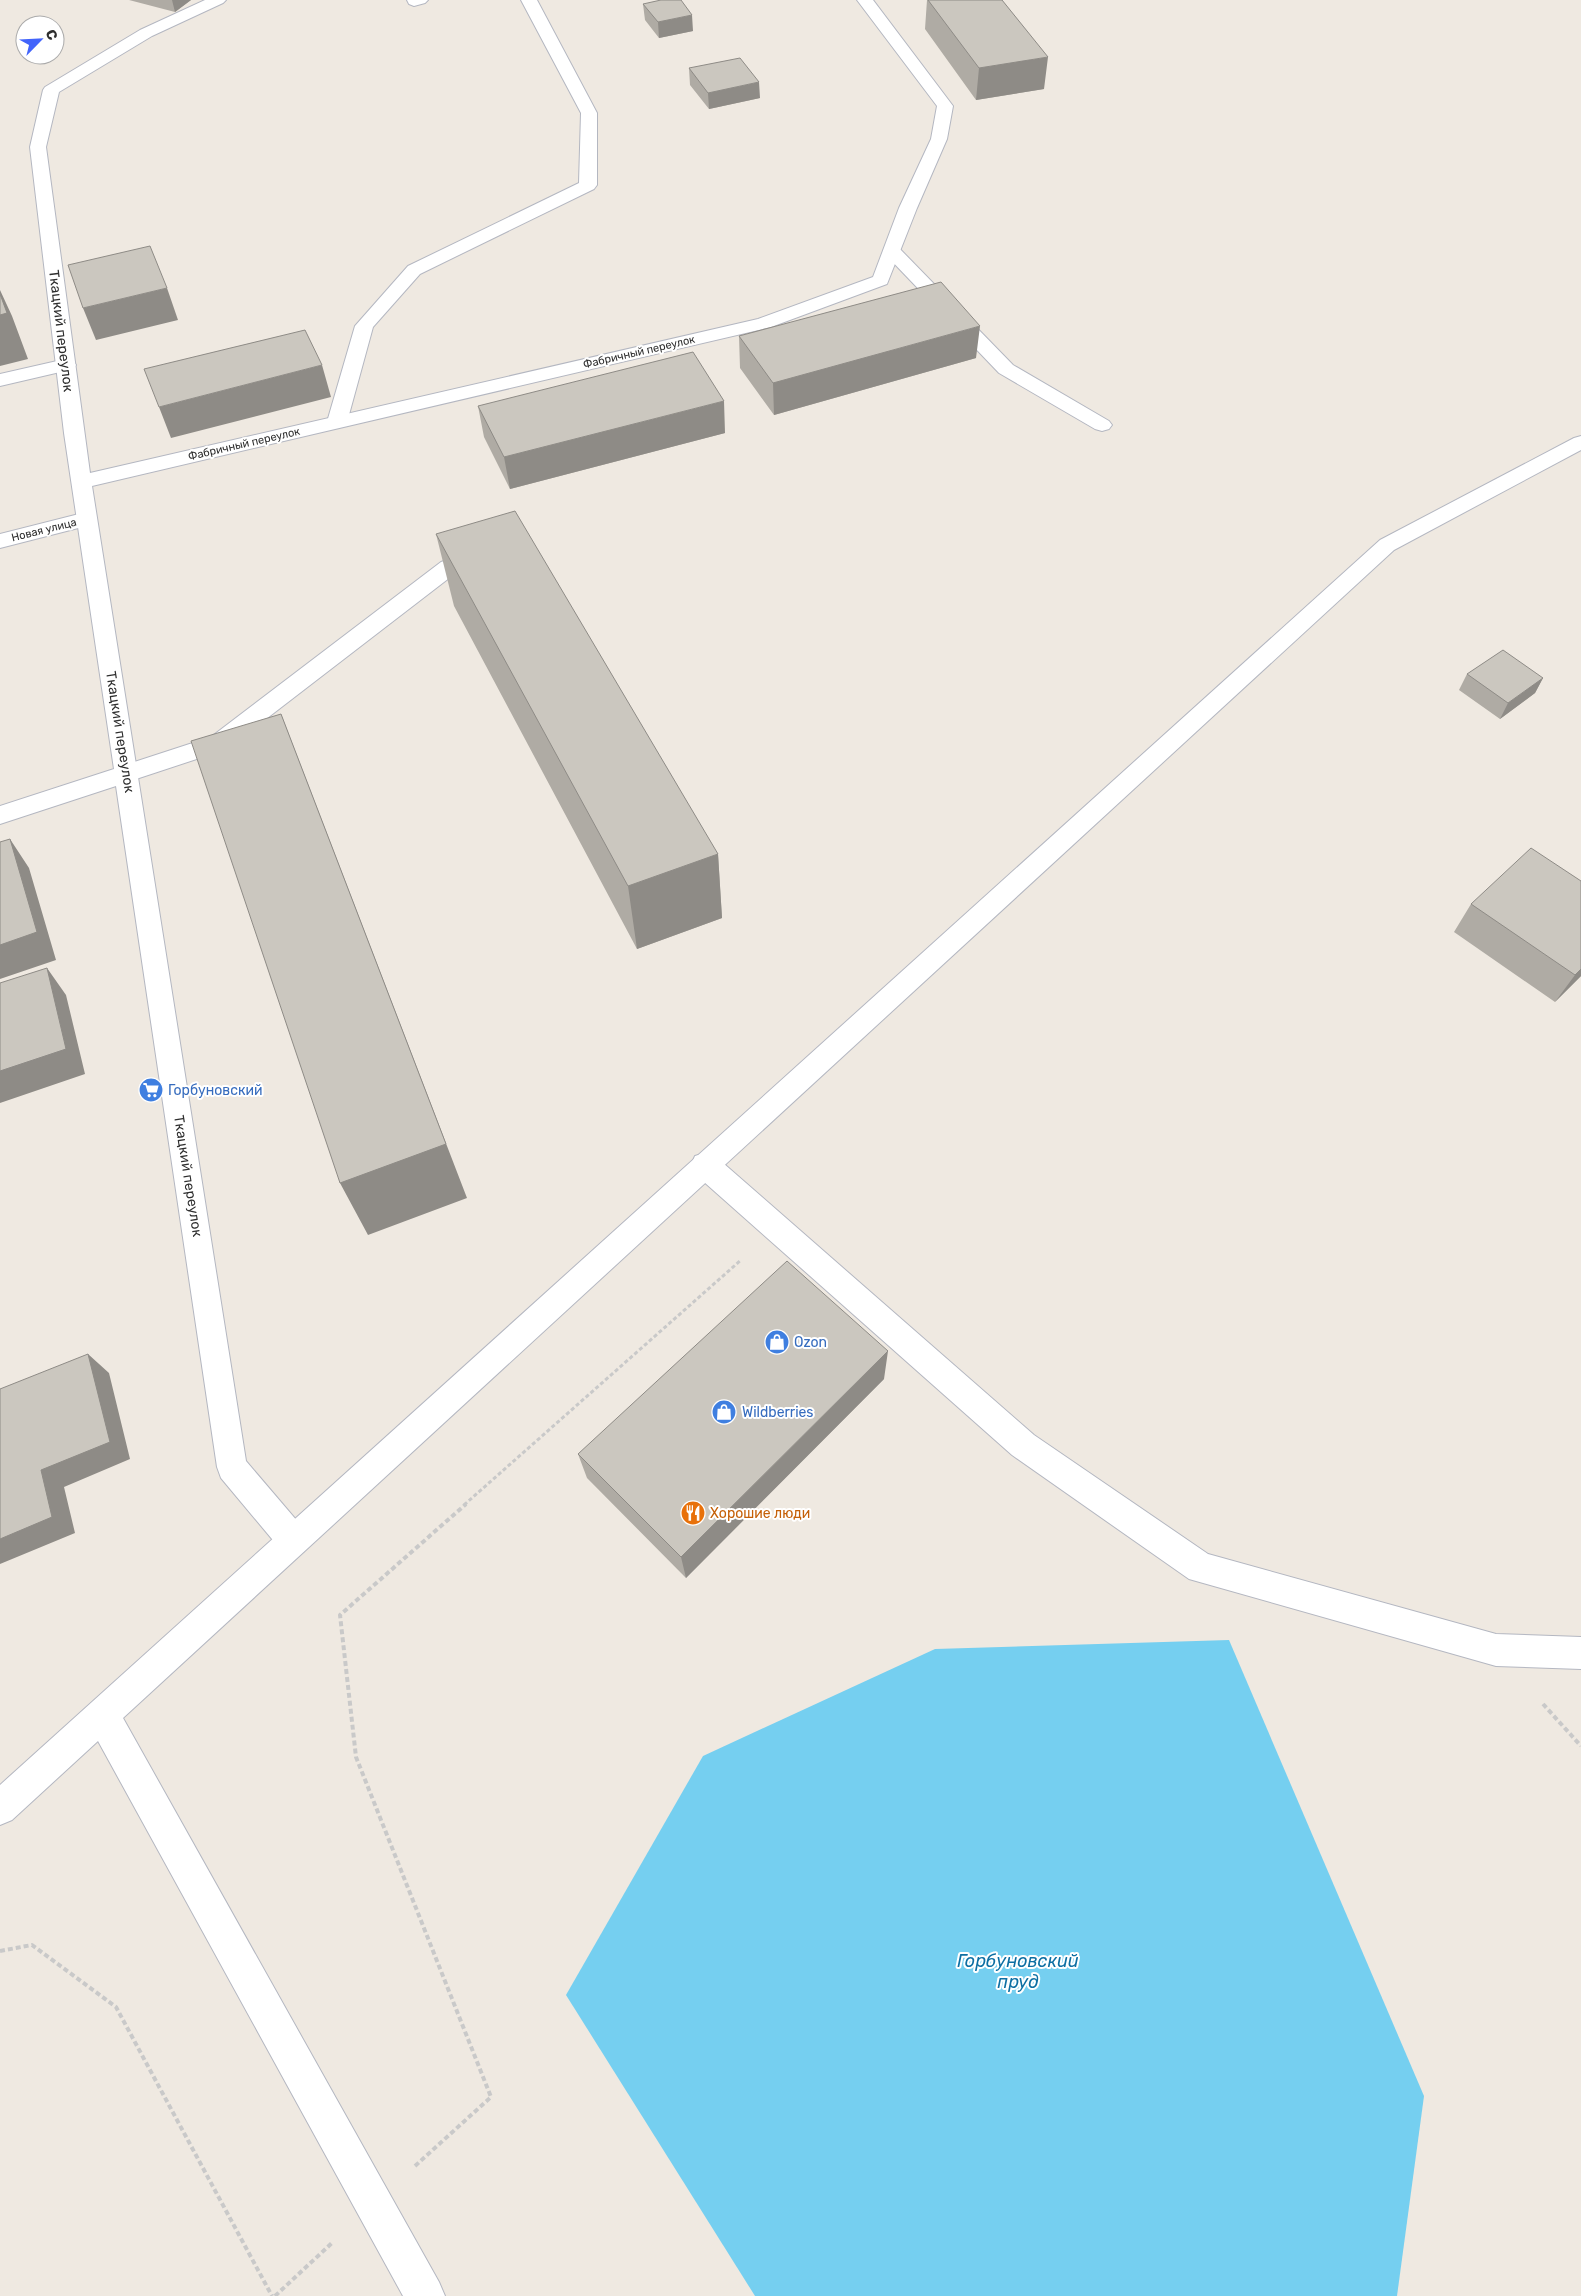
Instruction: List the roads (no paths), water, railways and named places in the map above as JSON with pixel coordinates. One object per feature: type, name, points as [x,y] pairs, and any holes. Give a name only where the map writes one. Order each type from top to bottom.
[{"type":"street","name":"Ткацкий переулок","points":[[218,0],[146,33],[51,90],[38,147],[81,482],[232,1467],[293,1540]]},
{"type":"street","points":[[337,422],[364,326],[414,270],[588,185],[589,113],[529,0]]},
{"type":"street","name":"Фабричный переулок","points":[[81,482],[764,323],[881,280],[908,208],[939,139],[946,106],[865,0]]},
{"type":"street","points":[[892,251],[1006,369],[1102,424]]},
{"type":"street","points":[[0,380],[66,365]]},
{"type":"street","points":[[0,1808],[1387,545],[1581,442]]},
{"type":"street","name":"Новая улица","points":[[0,541],[87,519]]},
{"type":"street","points":[[0,815],[219,743],[449,567],[494,550]]},
{"type":"street","points":[[706,1165],[1023,1445],[1200,1568],[1496,1650],[1581,1653]]},
{"type":"street","points":[[102,1714],[425,2296]]},
{"type":"water","name":"Горбуновский пруд","points":[[1229,1640],[1424,2096],[1397,2296],[755,2296],[566,1995],[703,1756],[935,1649]]},
{"type":"place","name":"Горбуновский","points":[[151,1090]]},
{"type":"place","name":"Ozon","points":[[777,1342]]},
{"type":"place","name":"Wildberries","points":[[724,1412]]},
{"type":"place","name":"Хорошие люди","points":[[693,1513]]}]
